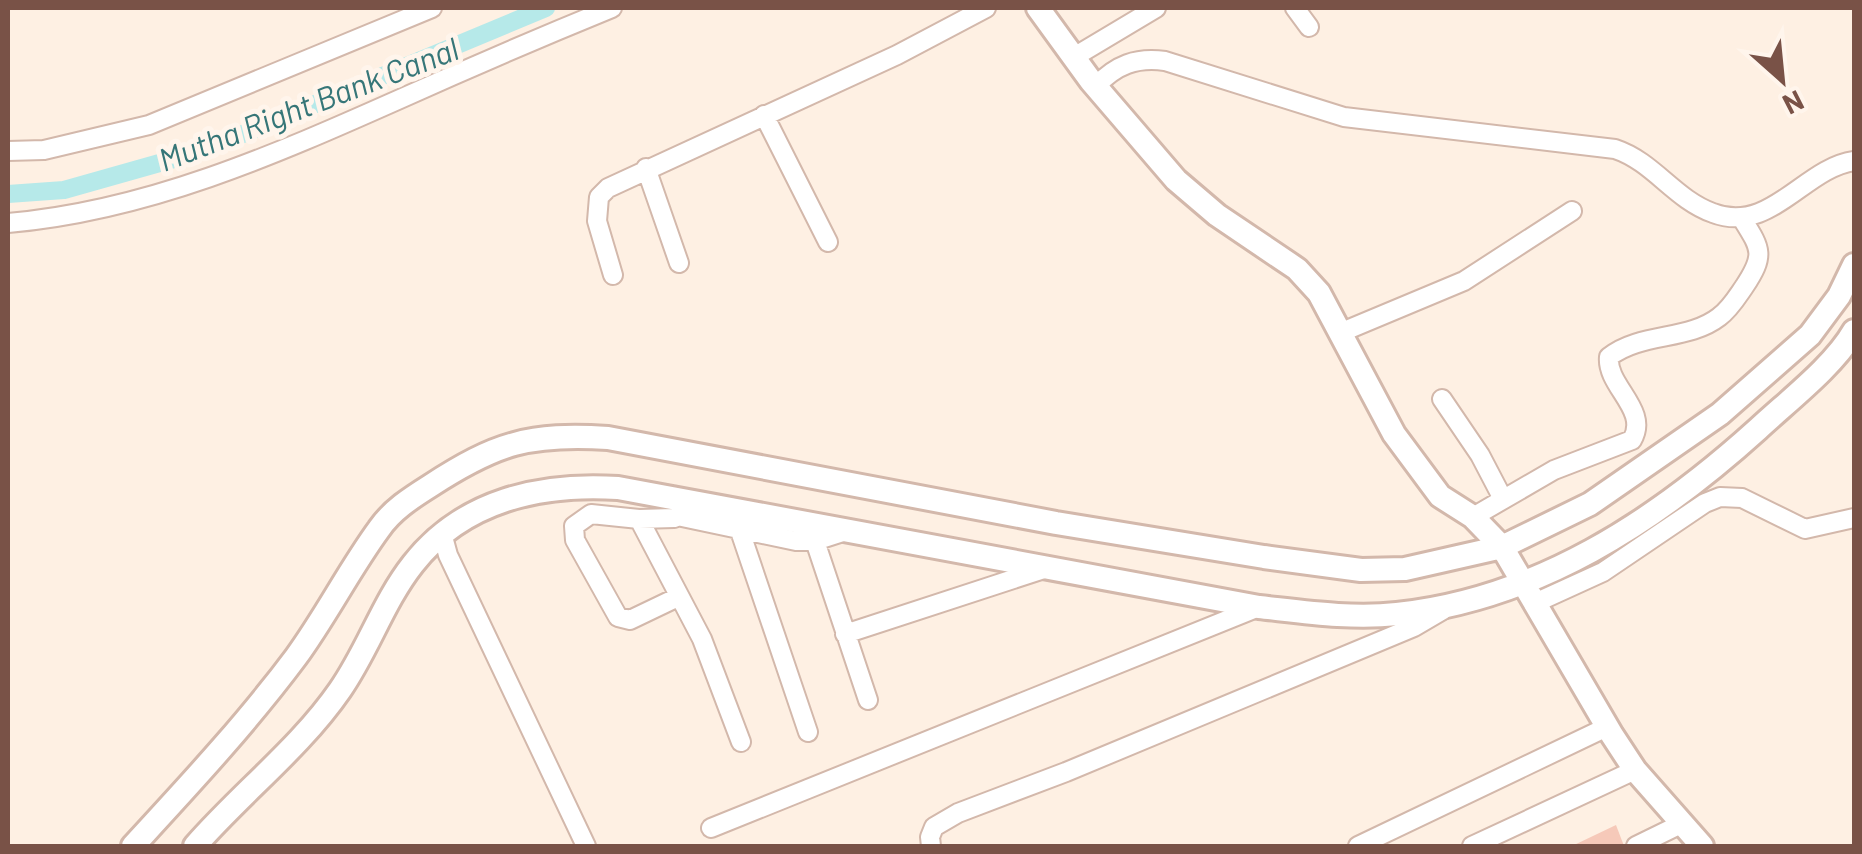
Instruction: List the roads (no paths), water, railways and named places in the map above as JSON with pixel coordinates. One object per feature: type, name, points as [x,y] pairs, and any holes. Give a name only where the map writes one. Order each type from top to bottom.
[{"type":"street","points":[[8,151],[44,150],[150,125],[432,8]]},
{"type":"street","points":[[8,224],[151,198],[278,153],[612,8]]},
{"type":"street","points":[[613,276],[596,221],[599,197],[608,188],[897,54],[986,8]]},
{"type":"street","points":[[1038,8],[1096,86],[1176,180],[1217,215],[1297,269],[1318,293],[1394,434],[1440,496],[1473,517],[1504,550],[1607,728],[1636,770],[1702,846]]},
{"type":"street","points":[[1074,57],[1156,8]]},
{"type":"street","points":[[1295,8],[1309,27]]},
{"type":"street","points":[[1096,86],[1111,71],[1146,58],[1344,117],[1616,149],[1634,156],[1678,195],[1714,214],[1741,217],[1772,208],[1833,168],[1854,161]]},
{"type":"street","points":[[764,115],[828,242]]},
{"type":"street","points":[[646,168],[678,263]]},
{"type":"street","points":[[1342,332],[1464,282],[1572,210]]},
{"type":"street","points":[[1473,517],[1554,470],[1632,440],[1637,432],[1635,417],[1611,374],[1609,357],[1647,339],[1710,323],[1727,310],[1760,258],[1758,244],[1741,217]]},
{"type":"street","points":[[133,846],[232,738],[286,670],[379,529],[400,506],[470,460],[532,438],[608,438],[1056,522],[1361,570],[1405,569],[1504,550],[1590,504],[1720,414],[1810,335],[1839,296],[1854,265]]},
{"type":"street","points":[[1527,588],[1606,544],[1714,469],[1816,375],[1854,331]]},
{"type":"street","points":[[1442,399],[1503,498]]},
{"type":"street","points":[[195,846],[280,759],[340,690],[412,564],[442,533],[492,503],[522,494],[580,486],[618,488],[1259,606],[1355,616],[1396,615],[1603,572],[1705,503],[1720,497],[1742,498],[1804,529],[1854,518]]},
{"type":"street","points":[[682,516],[710,504]]},
{"type":"street","points":[[678,597],[630,620],[618,617],[575,540],[574,526],[585,516],[602,512],[639,519],[682,516],[796,541],[815,541],[847,531]]},
{"type":"street","points":[[639,519],[702,639],[741,742]]},
{"type":"street","points":[[740,531],[808,732]]},
{"type":"street","points":[[442,533],[448,556],[586,846]]},
{"type":"street","points":[[815,541],[868,700]]},
{"type":"street","points":[[845,634],[1050,567]]},
{"type":"street","points":[[931,846],[934,827],[958,813],[1414,627],[1452,605]]},
{"type":"street","points":[[712,828],[1259,606]]},
{"type":"street","points":[[1358,846],[1607,728]]},
{"type":"street","points":[[1472,846],[1636,770]]},
{"type":"street","points":[[1636,846],[1681,824]]},
{"type":"waterway","name":"Mutha Right Bank Canal","points":[[8,194],[64,190],[202,151],[546,8]]}]
